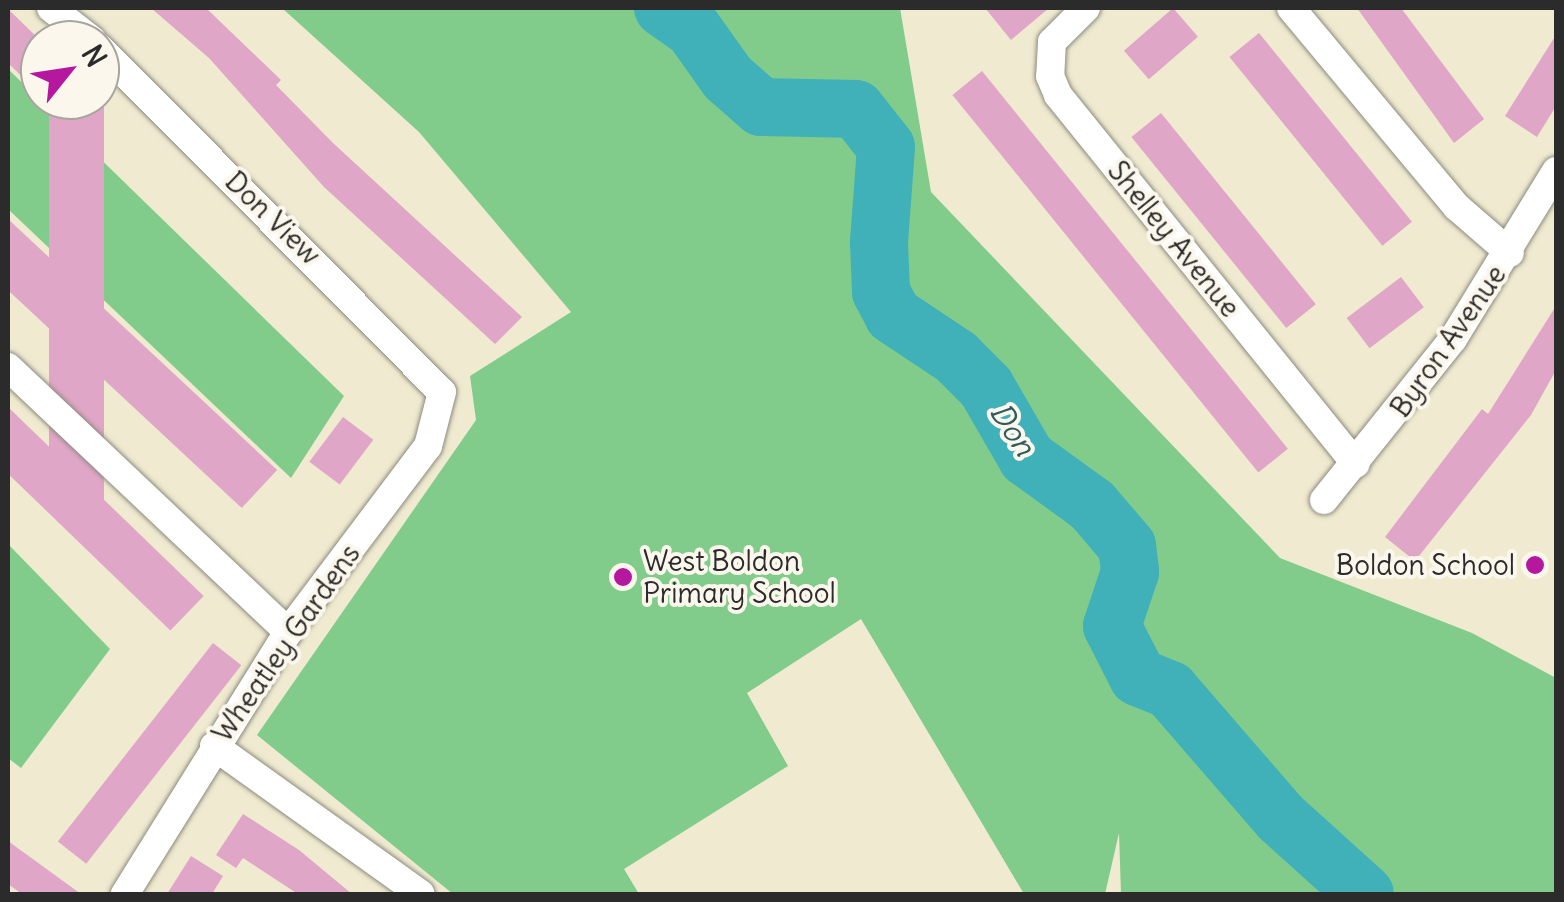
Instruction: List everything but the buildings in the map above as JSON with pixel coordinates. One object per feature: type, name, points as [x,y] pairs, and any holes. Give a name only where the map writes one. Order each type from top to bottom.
[{"type":"street","name":"Shelley Avenue","points":[[1086,8],[1052,42],[1050,76],[1058,96],[1356,464]]},
{"type":"street","points":[[1291,8],[1457,207],[1510,252]]},
{"type":"street","name":"Don View","points":[[120,68],[442,392]]},
{"type":"street","name":"Byron Avenue","points":[[1324,500],[1356,464],[1510,252],[1556,171]]},
{"type":"street","points":[[8,367],[288,632]]},
{"type":"street","name":"Wheatley Gardens","points":[[125,894],[288,632],[428,446],[442,392]]},
{"type":"street","points":[[214,746],[421,894]]},
{"type":"green space","points":[[282,8],[900,8],[931,192],[1280,558],[1472,633],[1556,678],[1556,894],[1121,894],[1119,833],[1105,894],[1024,894],[861,619],[747,693],[788,766],[624,869],[639,894],[453,894],[257,735],[476,420],[470,376],[571,312],[419,132]]},
{"type":"green space","points":[[8,69],[20,81],[20,120],[60,120],[344,396],[291,478],[8,209]]},
{"type":"green space","points":[[8,544],[110,649],[21,768],[8,758]]},
{"type":"waterway","name":"Don","points":[[663,8],[693,29],[728,78],[761,107],[856,109],[886,147],[879,242],[881,292],[893,315],[956,357],[986,387],[1027,458],[1092,505],[1127,546],[1130,572],[1112,626],[1138,677],[1170,690],[1281,818],[1365,894]]},
{"type":"place","name":"Boldon School","points":[[1535,565]]},
{"type":"place","name":"West Boldon Primary School","points":[[623,577]]}]
